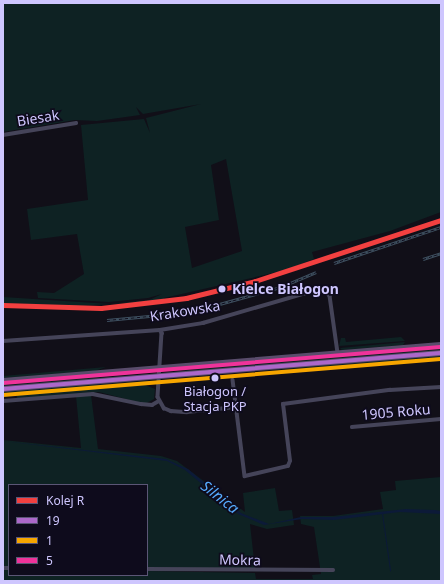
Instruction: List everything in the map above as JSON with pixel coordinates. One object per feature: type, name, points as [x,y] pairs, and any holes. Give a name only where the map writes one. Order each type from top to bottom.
[{"type":"main road","points":[[3,381],[441,345]]},
{"type":"main road","points":[[3,389],[441,352]]},
{"type":"street","name":"Biesak","points":[[3,134],[76,123]]},
{"type":"street","name":"Krakowska","points":[[3,341],[160,330],[203,323],[320,289],[326,291],[330,296],[338,353]]},
{"type":"street","points":[[160,330],[162,333],[158,376],[159,401],[171,411],[236,407]]},
{"type":"street","points":[[233,380],[245,476],[288,466],[290,461],[283,404],[390,390],[441,387]]},
{"type":"street","points":[[3,401],[93,394],[141,404],[152,404],[159,401]]},
{"type":"street","name":"1905 Roku","points":[[352,427],[441,419]]},
{"type":"street","name":"Mokra","points":[[148,569],[333,570]]},
{"type":"green space","points":[[3,3],[441,3],[441,212],[390,231],[312,252],[314,259],[286,270],[164,298],[164,301],[76,306],[3,303],[3,297],[110,304],[149,300],[162,294],[148,298],[109,302],[38,298],[37,292],[54,293],[84,274],[77,234],[31,240],[27,209],[88,200],[81,125],[144,119],[150,133],[146,118],[201,104],[143,114],[136,107],[140,115],[97,121],[75,120],[3,132]],"holes":[[[226,159],[242,251],[192,268],[185,227],[219,220],[211,165]]]},
{"type":"green space","points":[[401,337],[405,341],[339,346],[341,338],[345,338],[346,342]]},
{"type":"green space","points":[[405,342],[403,345],[342,350],[340,348]]},
{"type":"green space","points":[[441,347],[441,350],[173,372],[228,365]]},
{"type":"green space","points":[[441,355],[441,357],[390,362],[252,372]]},
{"type":"green space","points":[[106,367],[95,371],[3,378],[3,376]]},
{"type":"green space","points":[[145,372],[87,379],[3,386],[3,383]]},
{"type":"green space","points":[[146,381],[154,384],[146,382],[3,394],[3,391]]},
{"type":"green space","points":[[145,385],[155,389],[154,399],[145,404],[99,392],[17,399],[17,395]]},
{"type":"green space","points":[[91,395],[98,449],[161,456],[177,461],[245,512],[243,493],[275,488],[279,511],[292,510],[294,525],[267,529],[250,524],[255,569],[148,568],[148,484],[8,484],[8,566],[3,566],[3,440],[81,448],[76,396]]},
{"type":"green space","points":[[441,477],[441,581],[3,581],[3,570],[8,570],[8,576],[148,576],[148,571],[255,573],[256,579],[313,579],[312,575],[321,574],[314,527],[301,524],[300,516],[333,516],[383,509],[380,492],[396,490],[395,481]]},
{"type":"water","name":"Silnica","points":[[3,441],[166,459],[188,469],[241,513],[269,524],[301,517],[333,517],[406,509],[435,510],[441,511],[441,514],[400,512],[334,520],[302,519],[264,525],[238,514],[185,470],[167,461]]},
{"type":"waterway","points":[[382,513],[390,570]]},
{"type":"railway","points":[[334,263],[441,227]]},
{"type":"railway","points":[[423,259],[441,253]]},
{"type":"railway","points":[[107,320],[160,315],[216,305],[281,287],[316,272]]},
{"type":"rail line","name":"R","points":[[3,305],[101,308],[186,298],[255,281],[441,220]]},
{"type":"transit line","name":"5","points":[[3,383],[441,347]]},
{"type":"transit line","name":"19","points":[[3,389],[441,353]]},
{"type":"transit line","name":"1","points":[[3,395],[441,359]]},
{"type":"place","name":"Kielce Białogon","points":[[222,289]]},
{"type":"place","name":"Białogon / Stacja PKP","points":[[215,378]]}]
